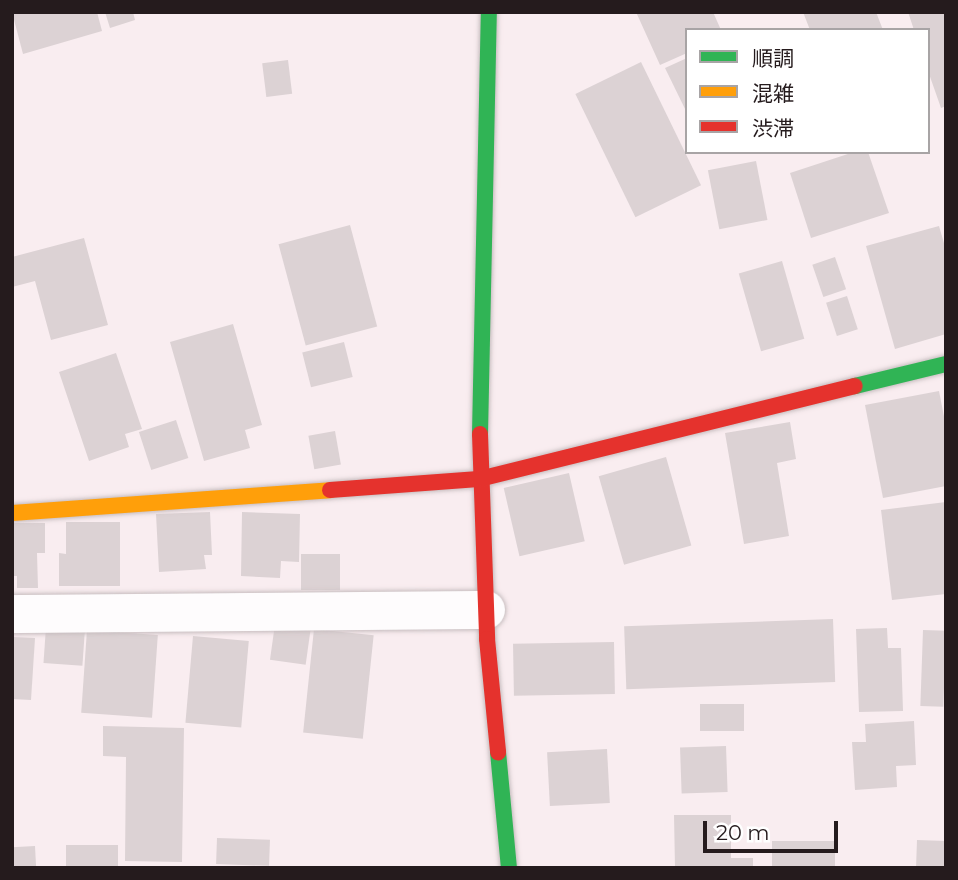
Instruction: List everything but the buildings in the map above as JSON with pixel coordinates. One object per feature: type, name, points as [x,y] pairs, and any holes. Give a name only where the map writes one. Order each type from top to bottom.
[{"type":"street","points":[[489,12],[479,479],[499,802],[509,868]]},
{"type":"street","points":[[12,513],[479,479],[946,364]]},
{"type":"street","points":[[12,614],[486,610]]},
{"type":"traffic: fast","points":[[480,434],[489,12]]},
{"type":"traffic: fast","points":[[855,386],[946,364]]},
{"type":"traffic: fast","points":[[498,752],[509,868]]},
{"type":"traffic: slow","points":[[12,513],[330,490]]},
{"type":"traffic: jam","points":[[330,490],[479,479],[855,386]]},
{"type":"traffic: jam","points":[[480,434],[487,639],[498,752]]}]
